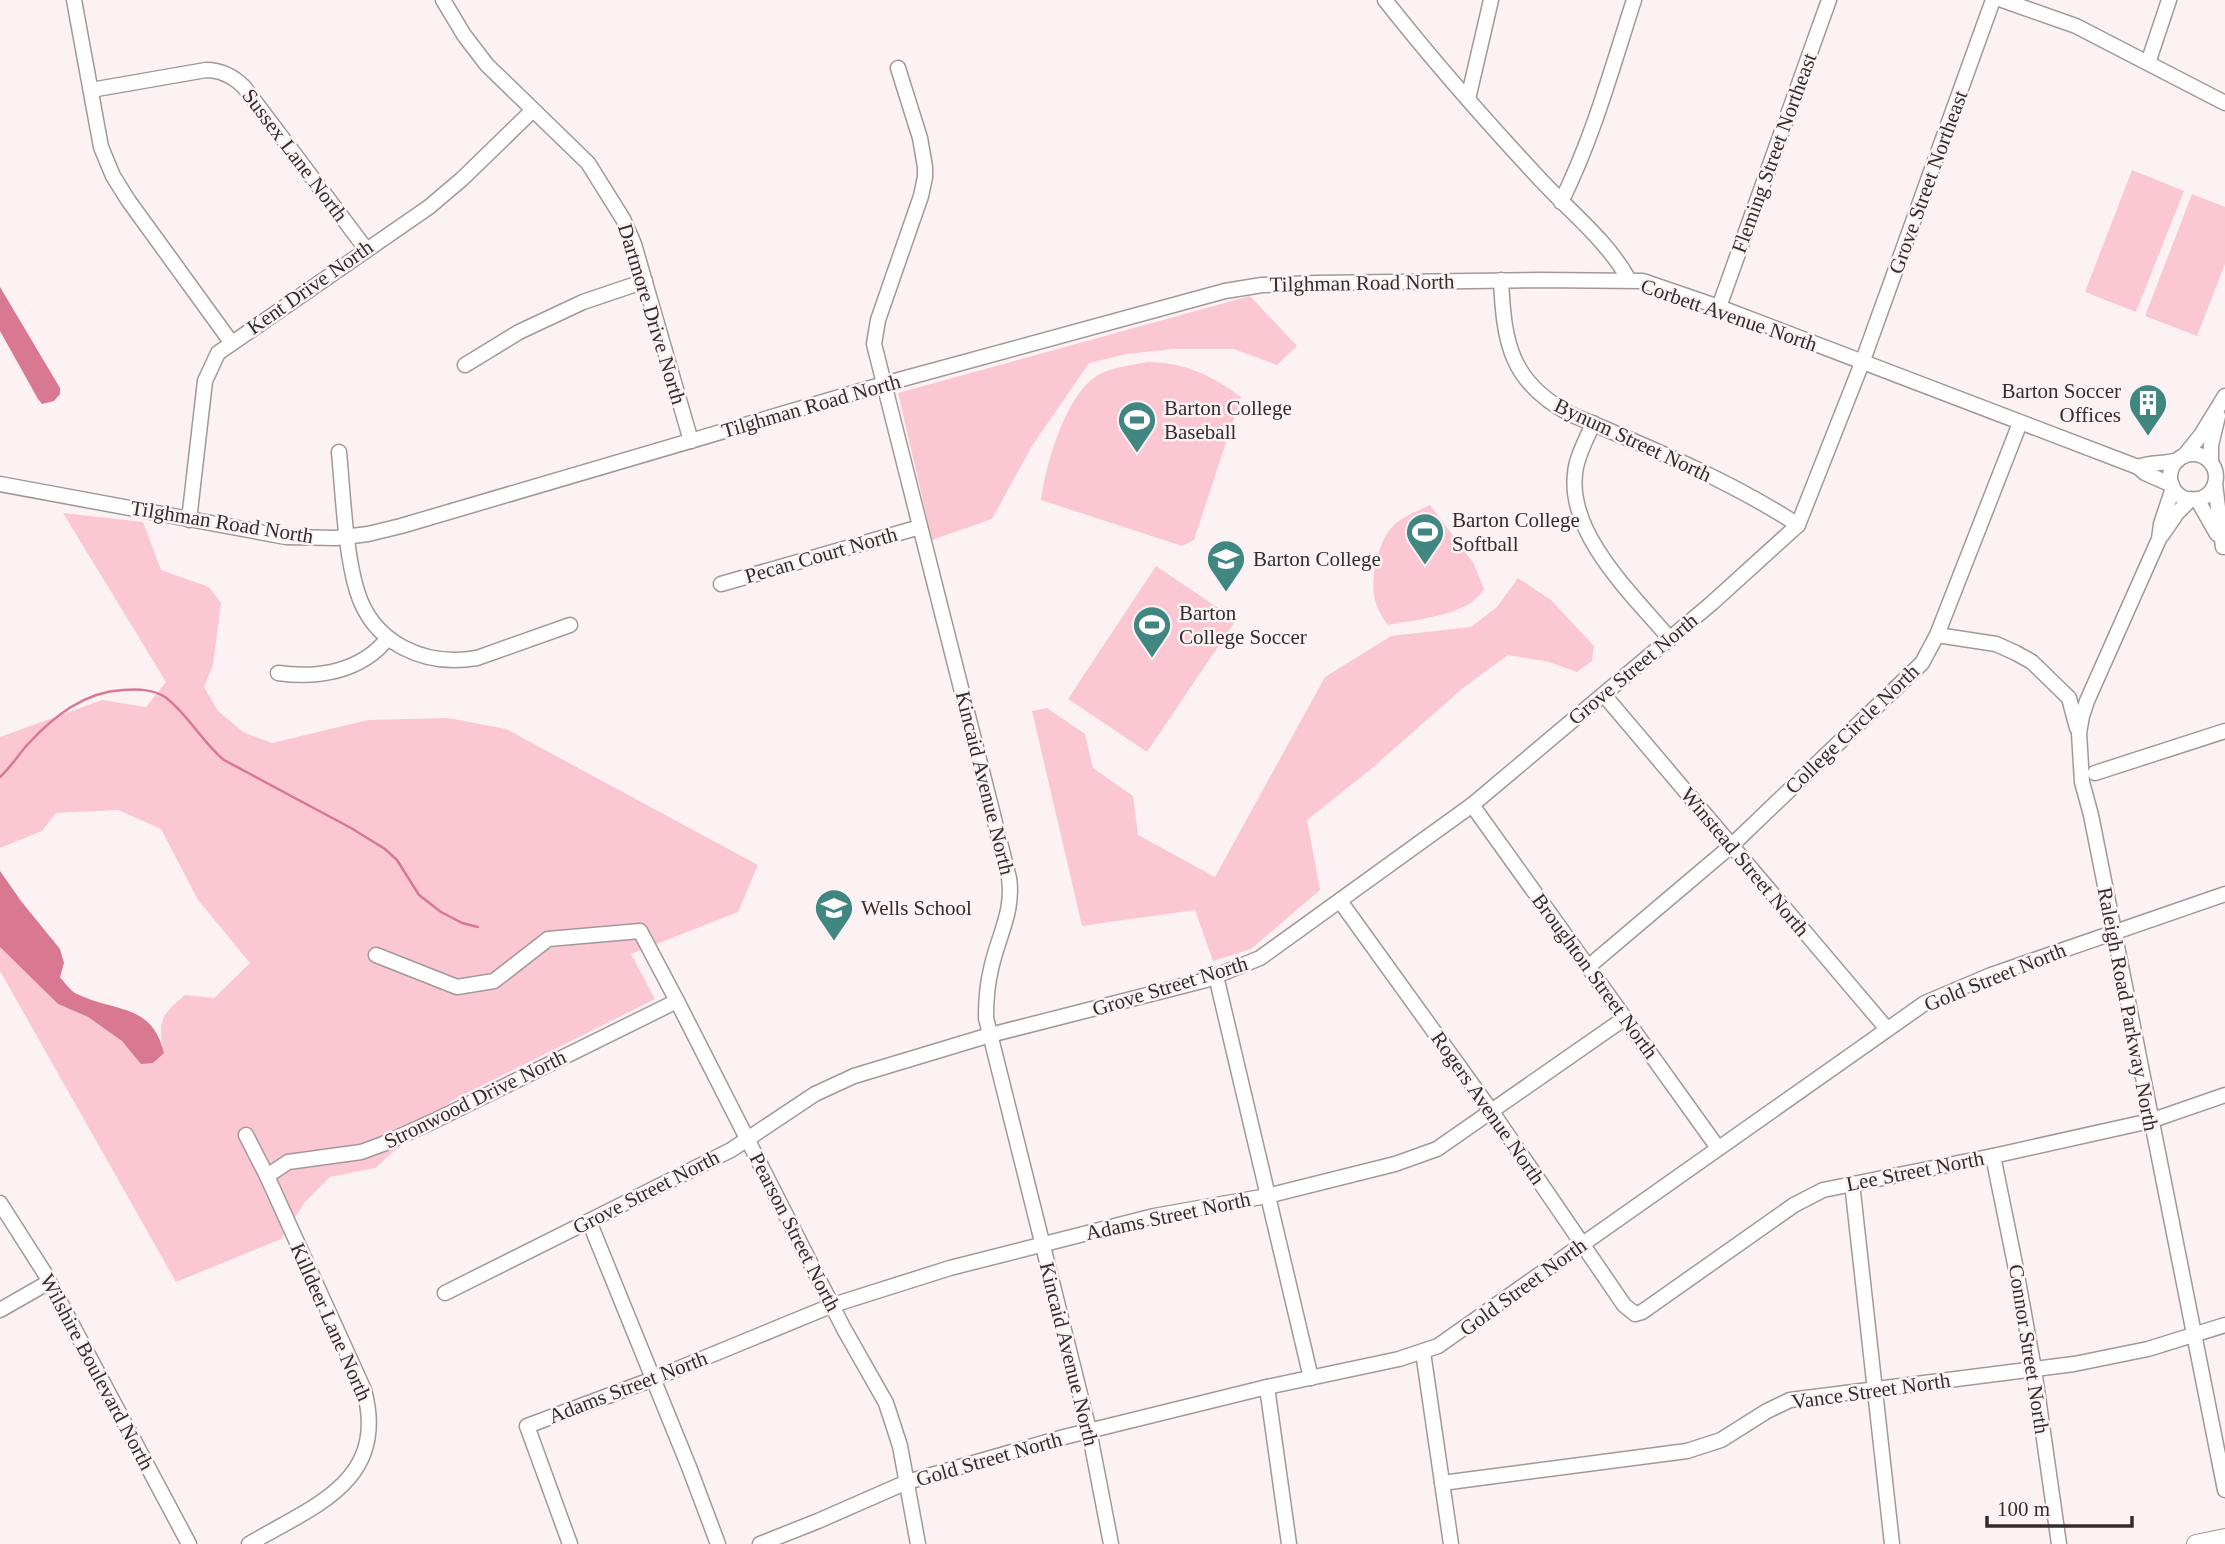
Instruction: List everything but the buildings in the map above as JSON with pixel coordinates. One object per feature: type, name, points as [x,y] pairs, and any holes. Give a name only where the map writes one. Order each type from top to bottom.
[{"type":"main road","points":[[2196,1544],[2225,1538]]},
{"type":"street","points":[[74,0],[102,147],[113,176],[231,342]]},
{"type":"street","name":"Dartmore Drive North","points":[[443,0],[464,35],[487,65],[588,163],[607,190],[634,244],[691,441]]},
{"type":"street","name":"Corbett Avenue North","points":[[1384,0],[1468,99],[1561,202],[1617,259],[1629,280],[1643,281],[1719,307],[2138,467],[2173,486]]},
{"type":"street","points":[[1468,99],[1491,0]]},
{"type":"street","points":[[1561,202],[1588,143],[1633,0]]},
{"type":"street","name":"Fleming Street Northeast","points":[[1719,307],[1829,0]]},
{"type":"street","name":"Grove Street Northeast","points":[[1862,363],[1993,0]]},
{"type":"street","points":[[2002,0],[2076,26],[2225,103]]},
{"type":"street","points":[[2148,63],[2169,0]]},
{"type":"street","name":"Kincaid Avenue North","points":[[898,68],[920,138],[925,177],[874,344],[1012,896],[991,969],[986,995],[986,1018],[1089,1430],[1111,1544]]},
{"type":"street","name":"Sussex Lane North","points":[[92,90],[206,70],[223,72],[232,77],[244,87],[366,248]]},
{"type":"street","name":"Kent Drive North","points":[[189,520],[205,381],[214,358],[231,342],[429,207],[533,111]]},
{"type":"street","name":"Bynum Street North","points":[[1501,280],[1503,321],[1517,367],[1525,380],[1554,405],[1764,502],[1798,525]]},
{"type":"street","name":"Tilghman Road North","points":[[0,484],[286,537],[348,537],[401,526],[884,384],[1244,288],[1291,283],[1629,280]]},
{"type":"street","points":[[466,365],[519,332],[583,302],[645,281]]},
{"type":"street","name":"Grove Street North","points":[[445,1293],[748,1140],[805,1101],[854,1076],[990,1035],[1216,976],[1260,958],[1472,805],[1670,639],[1798,525],[1862,363]]},
{"type":"street","points":[[2215,484],[2206,496],[2194,499],[2178,494],[2173,486],[2171,472],[2201,435],[2222,401]]},
{"type":"street","points":[[2211,463],[2211,445],[2222,401]]},
{"type":"street","points":[[1593,424],[1574,475],[1575,496],[1581,522],[1604,559],[1670,639]]},
{"type":"street","name":"College Circle North","points":[[1588,967],[1731,846],[1922,663],[1937,635],[2020,424]]},
{"type":"street","points":[[339,452],[353,574],[361,603],[388,638],[416,654],[433,659],[463,660],[477,658],[570,625]]},
{"type":"street","points":[[2181,458],[2199,454],[2215,469],[2224,549]]},
{"type":"street","name":"Corbett Avenue North","points":[[2138,467],[2145,464],[2166,464],[2181,458]]},
{"type":"street","name":"Raleigh Road Parkway North","points":[[2159,539],[2173,486]]},
{"type":"street","points":[[2194,499],[2224,549]]},
{"type":"street","name":"Raleigh Road Parkway North","points":[[2194,499],[2177,513],[2159,539],[2094,684],[2079,733],[2082,782],[2225,1490]]},
{"type":"street","name":"Pecan Court North","points":[[721,584],[920,527]]},
{"type":"street","points":[[1937,635],[1987,642],[2017,653],[2032,662],[2069,698],[2079,733]]},
{"type":"street","points":[[278,673],[292,675],[340,670],[368,658],[379,650],[388,638]]},
{"type":"street","points":[[2069,698],[2094,684]]},
{"type":"street","name":"Winstead Street North","points":[[1604,695],[1887,1029]]},
{"type":"street","points":[[2095,773],[2225,731]]},
{"type":"street","name":"Broughton Street North","points":[[1472,805],[1718,1147]]},
{"type":"street","name":"Gold Street North","points":[[760,1544],[907,1482],[1089,1430],[1423,1352],[1438,1346],[1926,1003],[1951,991],[2225,894]]},
{"type":"street","name":"Rogers Avenue North","points":[[1339,901],[1492,1112],[1624,1305],[1635,1314]]},
{"type":"street","name":"Pearson Street North","points":[[376,956],[457,987],[494,981],[548,939],[640,931],[892,1417],[918,1544]]},
{"type":"street","points":[[1216,976],[1311,1378]]},
{"type":"street","name":"Stronwood Drive North","points":[[267,1176],[288,1162],[361,1152],[383,1144],[677,1001]]},
{"type":"street","name":"Adams Street North","points":[[570,1544],[527,1426],[653,1379],[833,1305],[950,1268],[1154,1216],[1267,1196],[1426,1154],[1492,1112],[1625,1018]]},
{"type":"street","name":"Lee Street North","points":[[1635,1314],[1642,1312],[1794,1205],[1823,1190],[2150,1121],[2225,1095]]},
{"type":"street","name":"Killdeer Lane North","points":[[246,1135],[364,1390],[370,1428],[364,1454],[356,1469],[337,1491],[248,1544]]},
{"type":"street","name":"Connor Street North","points":[[1993,1156],[2034,1369],[2059,1544]]},
{"type":"street","points":[[1852,1184],[1892,1544]]},
{"type":"street","name":"Wilshire Boulevard North","points":[[0,1203],[49,1282],[189,1544]]},
{"type":"street","points":[[589,1220],[718,1544]]},
{"type":"street","points":[[0,1310],[49,1282]]},
{"type":"street","name":"Vance Street North","points":[[1442,1483],[1687,1451],[1721,1440],[1790,1400],[2122,1355],[2225,1325]]},
{"type":"street","points":[[1423,1352],[1451,1544]]},
{"type":"street","points":[[1266,1387],[1289,1544]]},
{"type":"shaded area","points":[[2132,170],[2184,191],[2136,312],[2085,292]]},
{"type":"shaded area","points":[[2192,194],[2225,207],[2225,264],[2197,336],[2145,316]]},
{"type":"shaded area","points":[[0,287],[60,388],[60,394],[54,401],[42,404],[38,399],[0,331]]},
{"type":"shaded area","points":[[1250,296],[1297,346],[1277,365],[1234,349],[1173,349],[1127,354],[1089,363],[1032,446],[992,519],[932,540],[898,393]]},
{"type":"shaded area","name":"Barton College Baseball","points":[[1148,362],[1174,365],[1198,372],[1241,397],[1194,540],[1182,546],[1041,500],[1053,449],[1077,396],[1100,374]]},
{"type":"shaded area","name":"Barton College Softball","points":[[1430,505],[1474,564],[1484,589],[1477,598],[1454,611],[1388,625],[1379,611],[1373,587],[1379,550],[1396,523]]},
{"type":"shaded area","points":[[63,513],[143,522],[161,570],[209,587],[221,603],[213,665],[204,687],[218,711],[243,732],[272,743],[368,720],[448,718],[506,729],[758,865],[738,912],[631,954],[655,999],[451,1101],[375,1168],[330,1177],[305,1202],[281,1239],[176,1282],[0,971],[0,947],[58,1004],[88,1017],[122,1041],[132,1052],[164,1053],[161,1026],[171,1008],[185,995],[214,998],[250,963],[198,900],[161,829],[118,810],[56,813],[42,831],[0,848],[0,737],[102,700],[146,707],[166,682]]},
{"type":"shaded area","name":"Barton College Soccer","points":[[1156,566],[1236,620],[1147,752],[1068,699]]},
{"type":"shaded area","points":[[1518,578],[1551,600],[1594,646],[1592,661],[1577,672],[1549,662],[1508,655],[1463,688],[1371,769],[1307,820],[1320,890],[1251,949],[1213,961],[1195,910],[1082,926],[1032,711],[1047,708],[1085,734],[1093,768],[1133,796],[1138,835],[1215,877],[1325,677],[1391,636],[1471,627],[1497,607]]},
{"type":"shaded area","points":[[0,871],[60,949],[64,963],[60,977],[69,988],[90,999],[130,1011],[151,1025],[164,1053],[153,1063],[141,1064],[122,1041],[88,1017],[58,1004],[0,947]]},
{"type":"waterway","points":[[0,777],[48,724],[71,707],[95,695],[109,692],[155,692],[173,704],[224,760],[385,849],[397,860],[419,895],[441,912],[462,923],[478,927]]},
{"type":"place","name":"Barton Soccer Offices","points":[[2148,437]]},
{"type":"place","name":"Barton College Baseball","points":[[1137,454]]},
{"type":"place","name":"Barton College Softball","points":[[1425,566]]},
{"type":"place","name":"Barton College","points":[[1226,593]]},
{"type":"place","name":"Barton College Soccer","points":[[1152,659]]},
{"type":"place","name":"Wells School","points":[[834,942]]}]
